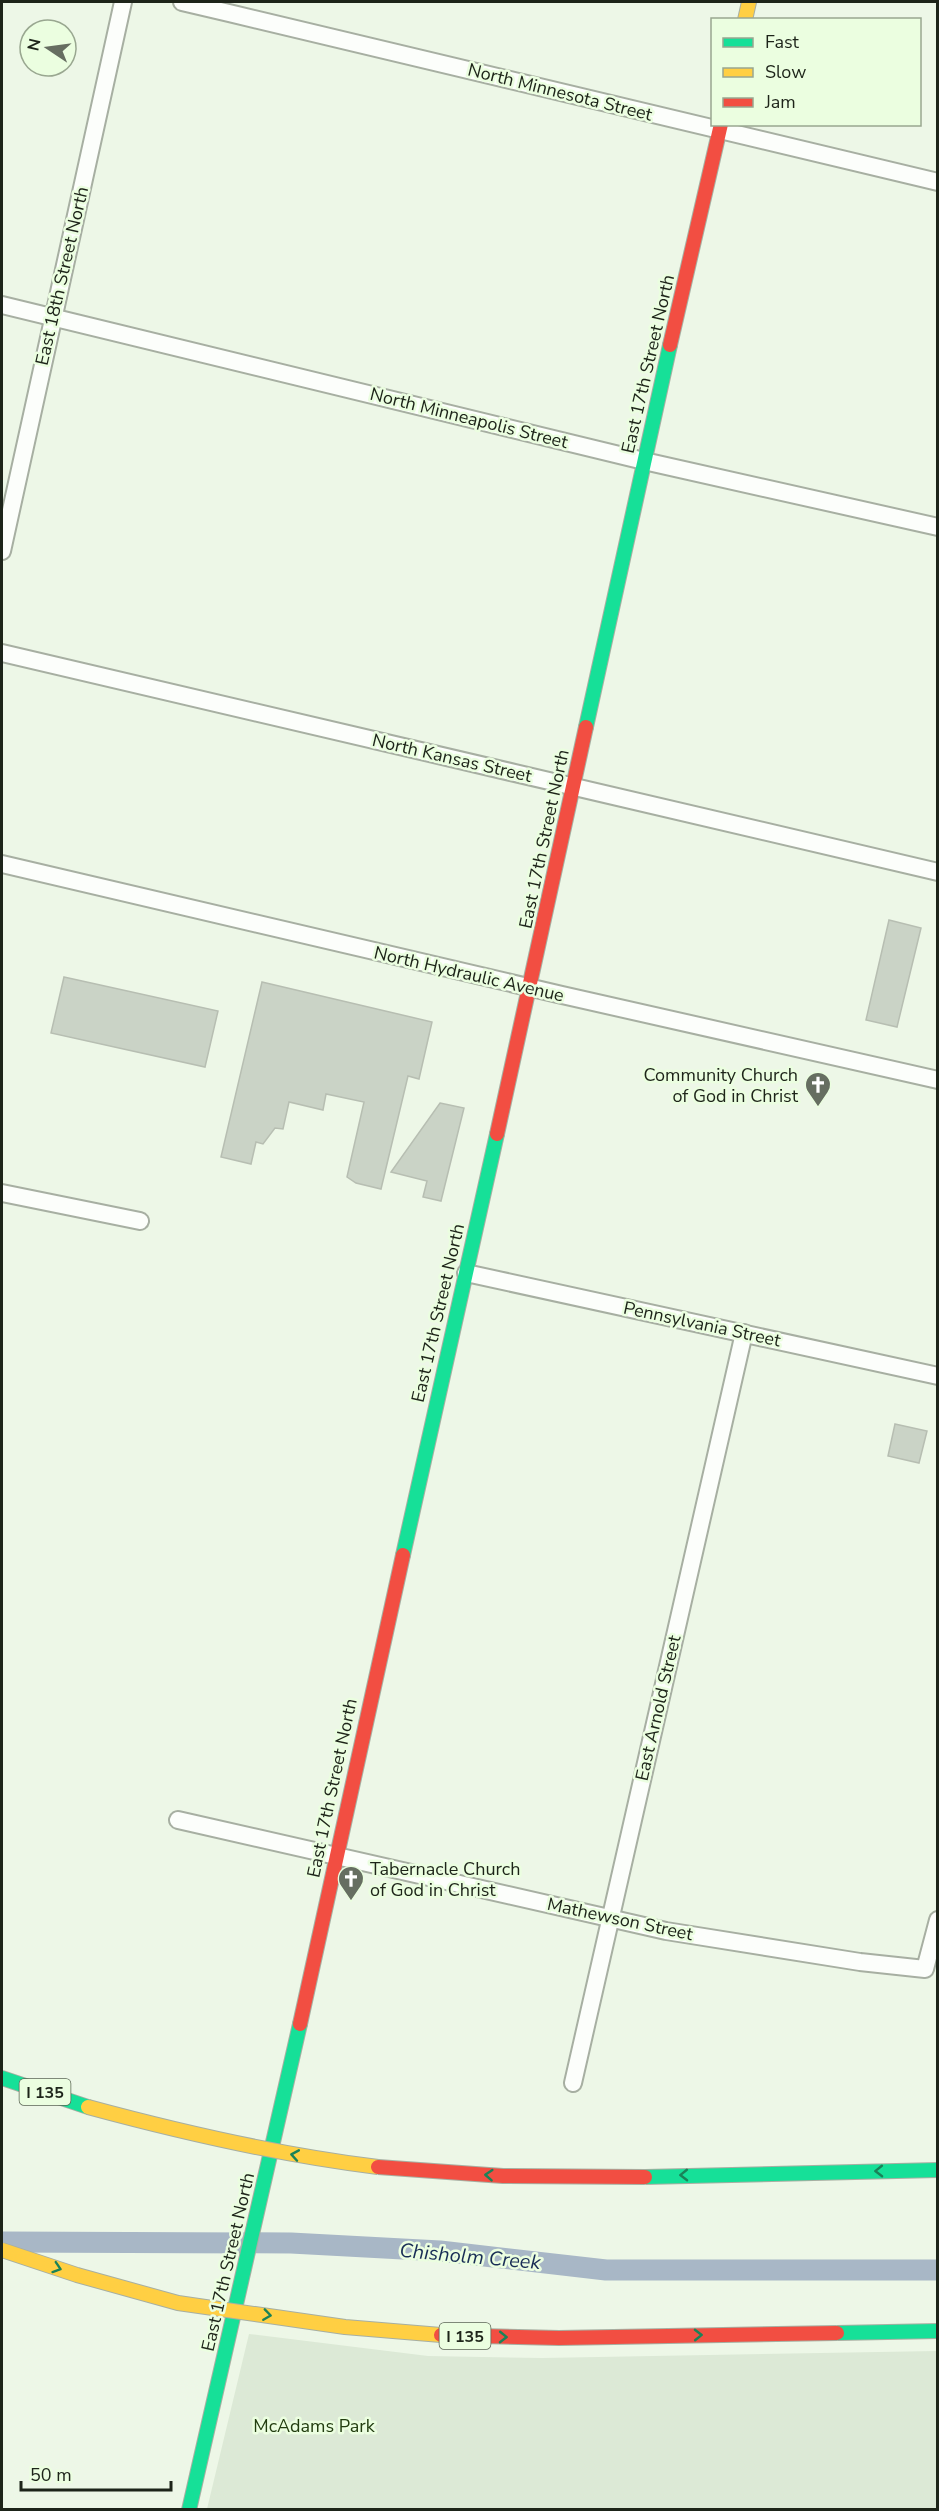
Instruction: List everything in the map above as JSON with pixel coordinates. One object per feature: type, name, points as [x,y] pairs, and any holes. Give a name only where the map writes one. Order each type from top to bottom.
[{"type":"main road","points":[[745,18],[749,2]]},
{"type":"main road","name":"East 17th Street North","points":[[189,2510],[264,2186],[530,988],[644,461],[720,128]]},
{"type":"main road","name":"I 135","points":[[2,2078],[88,2107],[210,2139],[303,2156],[430,2170],[501,2176],[613,2177],[938,2170]]},
{"type":"main road","name":"I 135","points":[[2,2250],[77,2275],[178,2302],[380,2330],[451,2336],[559,2338],[938,2331]]},
{"type":"street","name":"East 18th Street North","points":[[2,551],[123,2]]},
{"type":"street","name":"North Minnesota Street","points":[[182,2],[711,126]]},
{"type":"street","name":"North Minnesota Street","points":[[720,128],[938,182]]},
{"type":"street","name":"North Minneapolis Street","points":[[2,305],[644,461],[938,527]]},
{"type":"street","name":"North Kansas Street","points":[[2,653],[938,872]]},
{"type":"street","name":"North Hydraulic Avenue","points":[[2,864],[530,988],[938,1080]]},
{"type":"street","points":[[2,1193],[140,1221]]},
{"type":"street","name":"Pennsylvania Street","points":[[466,1273],[938,1376]]},
{"type":"street","name":"East Arnold Street","points":[[573,2083],[744,1333]]},
{"type":"street","name":"Mathewson Street","points":[[178,1820],[336,1854],[666,1931],[860,1962],[925,1969],[938,1920]]},
{"type":"green space","name":"McAdams Park","points":[[249,2334],[428,2356],[542,2358],[937,2351],[937,2509],[207,2509]]},
{"type":"building","points":[[889,920],[921,928],[897,1027],[866,1020]]},
{"type":"building","points":[[64,977],[218,1011],[205,1067],[51,1033]]},
{"type":"building","points":[[262,982],[432,1022],[419,1079],[408,1076],[381,1189],[356,1183],[347,1177],[364,1102],[326,1094],[323,1110],[289,1102],[283,1129],[275,1128],[263,1144],[256,1142],[251,1164],[221,1157]]},
{"type":"building","points":[[440,1103],[464,1108],[441,1201],[423,1197],[427,1181],[391,1172]]},
{"type":"building","points":[[895,1424],[927,1431],[919,1463],[888,1456]]},
{"type":"waterway","name":"Chisholm Creek","points":[[2,2242],[291,2243],[440,2251],[606,2270],[938,2270]]},
{"type":"traffic: fast","points":[[586,727],[670,345]]},
{"type":"traffic: fast","points":[[403,1555],[497,1134]]},
{"type":"traffic: fast","points":[[189,2510],[300,2024]]},
{"type":"traffic: fast","points":[[2,2078],[88,2107]]},
{"type":"traffic: fast","points":[[645,2177],[938,2170]]},
{"type":"traffic: fast","points":[[837,2333],[938,2331]]},
{"type":"traffic: slow","points":[[745,18],[749,2]]},
{"type":"traffic: slow","points":[[88,2107],[232,2142],[378,2167]]},
{"type":"traffic: slow","points":[[2,2250],[77,2275],[178,2303],[345,2327],[441,2335]]},
{"type":"traffic: jam","points":[[670,345],[721,126]]},
{"type":"traffic: jam","points":[[497,1134],[586,727]]},
{"type":"traffic: jam","points":[[300,2024],[403,1555]]},
{"type":"traffic: jam","points":[[378,2167],[503,2176],[645,2177]]},
{"type":"traffic: jam","points":[[441,2335],[559,2338],[837,2333]]},
{"type":"place","name":"Community Church of God in Christ","points":[[818,1108]]},
{"type":"place","name":"Tabernacle Church of God in Christ","points":[[351,1902]]}]
